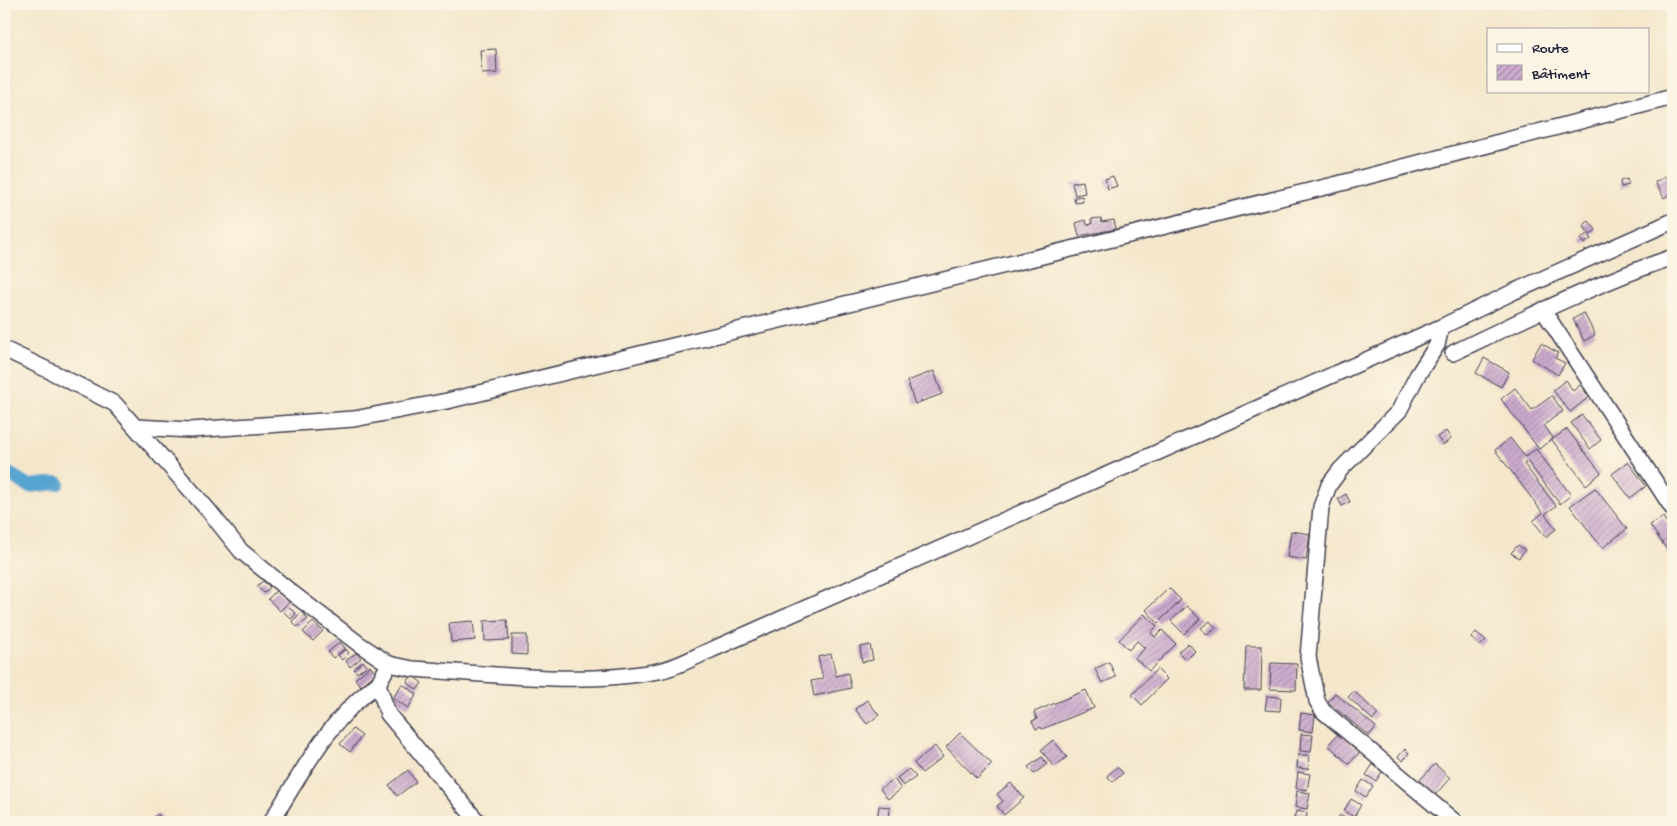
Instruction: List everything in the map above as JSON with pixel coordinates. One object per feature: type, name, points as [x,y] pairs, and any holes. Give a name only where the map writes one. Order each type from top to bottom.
[{"type":"street","points":[[136,427],[190,430],[354,419],[447,401],[1338,184],[1673,97]]},
{"type":"street","points":[[4,349],[54,372],[115,404],[210,511],[242,551],[338,629],[390,664],[413,669],[572,678],[625,676],[660,671],[711,650],[1441,327],[1513,292],[1673,221]]},
{"type":"street","points":[[1453,353],[1543,310],[1631,272],[1673,257]]},
{"type":"street","points":[[1543,310],[1673,509]]},
{"type":"street","points":[[1441,327],[1437,345],[1417,376],[1399,411],[1341,468],[1328,485],[1321,507],[1308,657],[1317,701],[1323,711],[1455,822]]},
{"type":"street","points":[[271,822],[334,725],[368,691],[390,664]]},
{"type":"street","points":[[368,691],[478,822]]},
{"type":"building","points":[[496,49],[497,73],[482,74],[480,50]]},
{"type":"building","points":[[1113,176],[1117,186],[1108,189],[1105,179]]},
{"type":"building","points":[[1665,177],[1673,192],[1664,198],[1655,182]]},
{"type":"building","points":[[1627,179],[1629,185],[1621,187],[1620,181]]},
{"type":"building","points":[[1083,181],[1085,193],[1075,195],[1072,183]]},
{"type":"building","points":[[1082,196],[1083,202],[1075,203],[1074,197]]},
{"type":"building","points":[[1101,218],[1102,222],[1114,220],[1116,229],[1079,236],[1076,223],[1086,220],[1087,225],[1092,224],[1091,219]]},
{"type":"building","points":[[1589,221],[1596,230],[1590,235],[1583,225]]},
{"type":"building","points":[[1587,234],[1591,239],[1584,244],[1580,239]]},
{"type":"building","points":[[1584,313],[1595,335],[1584,341],[1573,319]]},
{"type":"building","points":[[1541,343],[1558,353],[1555,358],[1565,363],[1558,375],[1532,359]]},
{"type":"building","points":[[1484,358],[1509,372],[1501,387],[1476,373]]},
{"type":"building","points":[[934,371],[942,394],[915,404],[907,381]]},
{"type":"building","points":[[1566,380],[1573,391],[1580,385],[1589,397],[1570,412],[1553,390]]},
{"type":"building","points":[[1515,388],[1532,410],[1552,396],[1563,411],[1544,425],[1553,438],[1539,449],[1501,399]]},
{"type":"building","points":[[1582,415],[1601,440],[1590,449],[1571,423]]},
{"type":"building","points":[[1567,429],[1601,473],[1586,485],[1552,440]]},
{"type":"building","points":[[1446,431],[1451,439],[1443,445],[1437,437]]},
{"type":"building","points":[[1510,438],[1525,457],[1536,449],[1571,495],[1560,504],[1527,461],[1524,464],[1556,506],[1545,514],[1556,529],[1546,537],[1533,521],[1543,513],[1495,450]]},
{"type":"building","points":[[1628,462],[1646,486],[1630,498],[1612,474]]},
{"type":"building","points":[[1595,488],[1627,529],[1602,548],[1570,506]]},
{"type":"building","points":[[1346,494],[1350,502],[1342,506],[1338,499]]},
{"type":"building","points":[[1663,517],[1673,532],[1673,559],[1650,525]]},
{"type":"building","points":[[1291,531],[1310,534],[1306,560],[1287,557]]},
{"type":"building","points":[[1518,545],[1525,550],[1519,558],[1511,553]]},
{"type":"building","points":[[263,581],[270,587],[264,593],[257,586]]},
{"type":"building","points":[[1169,588],[1181,600],[1158,623],[1146,610]]},
{"type":"building","points":[[277,590],[289,602],[280,611],[268,599]]},
{"type":"building","points":[[1187,606],[1200,619],[1184,634],[1171,621]]},
{"type":"building","points":[[289,607],[296,614],[291,619],[284,612]]},
{"type":"building","points":[[302,612],[308,619],[297,627],[292,621]]},
{"type":"building","points":[[1144,614],[1157,626],[1151,633],[1155,637],[1162,630],[1176,644],[1149,671],[1135,658],[1145,648],[1137,641],[1129,650],[1119,640]]},
{"type":"building","points":[[507,620],[509,640],[485,641],[484,621]]},
{"type":"building","points":[[473,621],[475,640],[451,642],[449,623]]},
{"type":"building","points":[[1210,621],[1216,628],[1207,635],[1201,628]]},
{"type":"building","points":[[313,622],[323,631],[313,641],[303,632]]},
{"type":"building","points":[[1476,632],[1486,640],[1480,646],[1471,638]]},
{"type":"building","points":[[512,635],[527,635],[527,655],[512,654]]},
{"type":"building","points":[[340,642],[345,648],[333,658],[328,652]]},
{"type":"building","points":[[1188,643],[1195,651],[1186,660],[1178,652]]},
{"type":"building","points":[[870,645],[873,660],[862,662],[860,647]]},
{"type":"building","points":[[1246,646],[1262,646],[1261,690],[1244,690]]},
{"type":"building","points":[[346,649],[349,653],[342,660],[338,655]]},
{"type":"building","points":[[356,653],[361,658],[350,667],[346,661]]},
{"type":"building","points":[[831,654],[836,676],[848,673],[851,688],[814,696],[811,681],[823,679],[818,657]]},
{"type":"building","points":[[363,661],[367,666],[357,673],[354,669]]},
{"type":"building","points":[[1109,662],[1116,677],[1102,683],[1095,669]]},
{"type":"building","points":[[1271,663],[1297,664],[1296,690],[1270,689]]},
{"type":"building","points":[[370,666],[376,673],[361,686],[355,679]]},
{"type":"building","points":[[1157,669],[1167,679],[1142,705],[1132,695]]},
{"type":"building","points":[[412,675],[422,683],[417,690],[407,682]]},
{"type":"building","points":[[402,684],[417,694],[408,708],[393,698]]},
{"type":"building","points":[[1086,690],[1094,708],[1042,729],[1041,727],[1036,729],[1032,721],[1037,719],[1034,712]]},
{"type":"building","points":[[1354,691],[1378,714],[1373,720],[1348,697]]},
{"type":"building","points":[[1335,693],[1376,727],[1369,736],[1328,702]]},
{"type":"building","points":[[1267,696],[1281,697],[1280,711],[1265,710]]},
{"type":"building","points":[[867,700],[879,715],[867,724],[855,709]]},
{"type":"building","points":[[1301,713],[1315,715],[1313,732],[1299,730]]},
{"type":"building","points":[[353,729],[362,736],[350,752],[340,744]]},
{"type":"building","points":[[1340,732],[1360,752],[1349,764],[1328,745]]},
{"type":"building","points":[[960,733],[992,764],[977,779],[946,747]]},
{"type":"building","points":[[1301,734],[1313,735],[1311,752],[1300,751]]},
{"type":"building","points":[[1053,740],[1067,757],[1054,767],[1041,750]]},
{"type":"building","points":[[935,746],[943,757],[922,773],[914,763]]},
{"type":"building","points":[[1405,749],[1409,753],[1403,761],[1398,757]]},
{"type":"building","points":[[1298,755],[1309,755],[1308,769],[1297,768]]},
{"type":"building","points":[[1042,757],[1047,764],[1034,774],[1028,767]]},
{"type":"building","points":[[1373,764],[1383,770],[1376,781],[1366,775]]},
{"type":"building","points":[[1435,764],[1450,778],[1435,795],[1419,781]]},
{"type":"building","points":[[1117,767],[1123,773],[1113,782],[1107,776]]},
{"type":"building","points":[[909,769],[916,777],[903,786],[897,778]]},
{"type":"building","points":[[408,770],[416,782],[397,796],[389,785]]},
{"type":"building","points":[[1298,772],[1310,774],[1307,790],[1296,788]]},
{"type":"building","points":[[894,779],[901,789],[888,799],[880,789]]},
{"type":"building","points":[[1363,780],[1373,786],[1366,797],[1356,791]]},
{"type":"building","points":[[1011,783],[1024,798],[1004,815],[997,806],[1003,801],[997,794]]},
{"type":"building","points":[[1297,791],[1310,793],[1307,809],[1295,807]]},
{"type":"building","points":[[1351,799],[1361,805],[1354,817],[1344,811]]},
{"type":"building","points":[[879,806],[890,807],[889,821],[877,820]]},
{"type":"building","points":[[1296,811],[1307,813],[1306,822],[1293,822]]},
{"type":"building","points":[[158,814],[164,822],[147,822]]},
{"type":"building","points":[[1340,815],[1351,822],[1335,822]]},
{"type":"waterway","points":[[4,471],[29,486],[58,483]]}]
